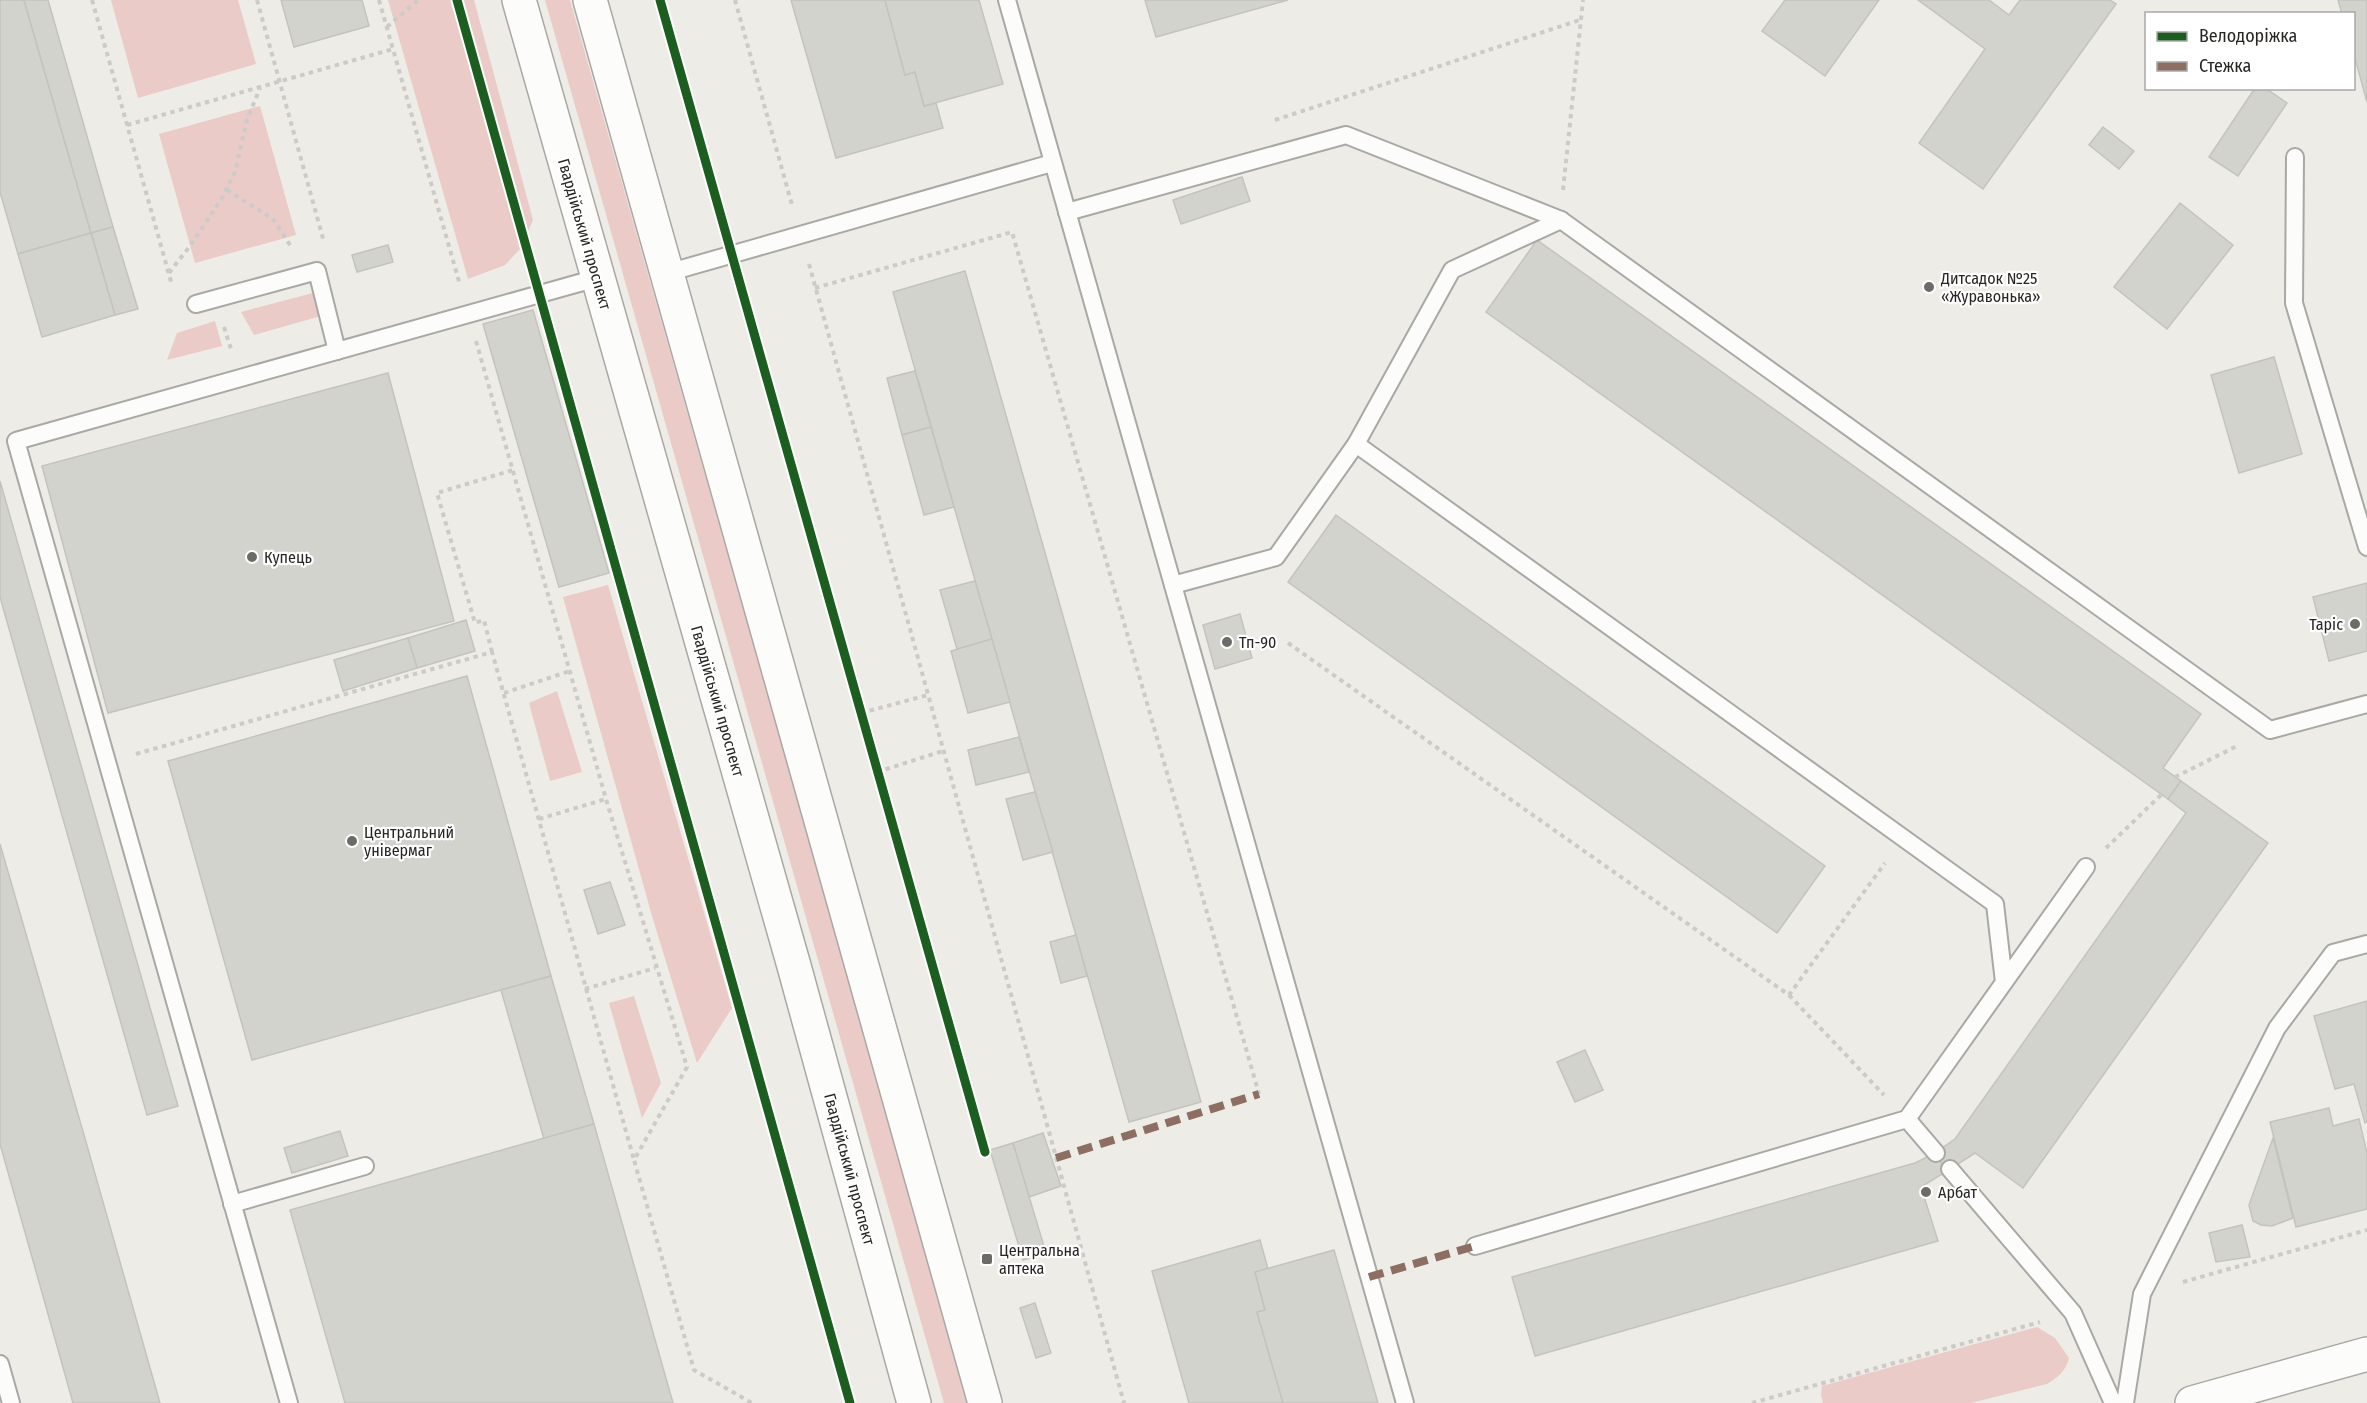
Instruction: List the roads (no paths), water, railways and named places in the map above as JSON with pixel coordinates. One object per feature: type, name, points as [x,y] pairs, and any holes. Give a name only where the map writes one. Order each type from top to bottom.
[{"type":"main road","name":"Гвардійський проспект","points":[[519,0],[794,966],[914,1403]]},
{"type":"main road","points":[[590,0],[985,1403]]},
{"type":"main road","points":[[2192,1403],[2367,1354]]},
{"type":"lane","points":[[1007,0],[1405,1403]]},
{"type":"lane","points":[[1067,212],[1346,135],[1560,220],[2270,730],[2367,704]]},
{"type":"lane","points":[[2295,157],[2294,303],[2367,547]]},
{"type":"lane","points":[[667,273],[1052,163]]},
{"type":"lane","points":[[1173,585],[1276,557],[1356,444],[1452,270],[1560,220]]},
{"type":"lane","points":[[196,304],[317,271],[337,351]]},
{"type":"lane","points":[[289,1403],[16,441],[597,278]]},
{"type":"lane","points":[[1356,444],[1995,904],[2004,982]]},
{"type":"lane","points":[[1475,1246],[1907,1119],[2086,867]]},
{"type":"lane","points":[[2125,1403],[2142,1294],[2277,1028],[2333,953],[2367,944]]},
{"type":"lane","points":[[1907,1119],[1936,1152]]},
{"type":"lane","points":[[232,1204],[365,1166]]},
{"type":"lane","points":[[1950,1169],[2073,1313],[2113,1403]]},
{"type":"lane","points":[[0,1364],[11,1403]]},
{"type":"place","name":"Дитсадок №25 «Журавонька»","points":[[1929,287]]},
{"type":"place","name":"Купець","points":[[252,557]]},
{"type":"place","name":"Таріс","points":[[2355,624]]},
{"type":"place","name":"Тп-90","points":[[1227,642]]},
{"type":"place","name":"Центральний універмаг","points":[[352,841]]},
{"type":"place","name":"Арбат","points":[[1926,1192]]},
{"type":"place","name":"Центральна аптека","points":[[987,1259]]}]
